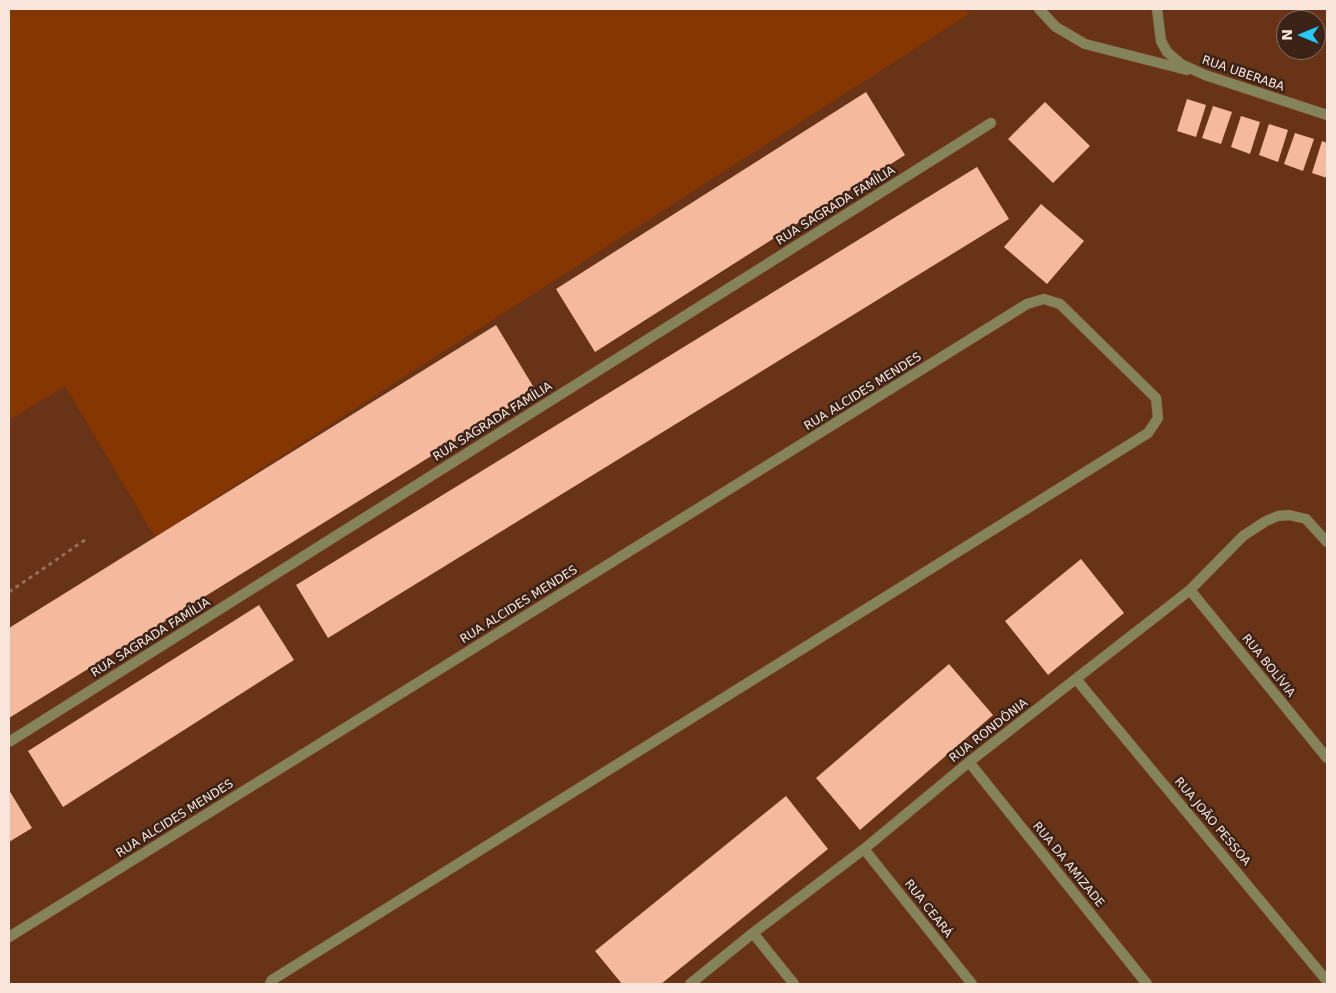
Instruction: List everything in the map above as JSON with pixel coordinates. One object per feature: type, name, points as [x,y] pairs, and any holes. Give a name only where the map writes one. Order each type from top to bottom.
[{"type":"street","points":[[1039,9],[1056,27],[1085,44],[1205,75]]},
{"type":"street","name":"RUA UBERABA","points":[[1157,9],[1161,41],[1167,52],[1181,64],[1205,75],[1327,115]]},
{"type":"street","name":"RUA SAGRADA FAMÍLIA","points":[[9,742],[991,123]]},
{"type":"street","name":"RUA ALCIDES MENDES","points":[[9,937],[1027,304],[1044,299],[1060,304],[1156,398],[1158,418],[1148,433],[272,980],[270,984]]},
{"type":"street","name":"RUA RONDÔNIA","points":[[690,984],[753,933],[864,849],[969,762],[1190,590],[1243,536],[1266,520],[1290,515],[1306,519],[1327,542]]},
{"type":"street","name":"RUA BOLÍVIA","points":[[1190,590],[1327,758]]},
{"type":"street","name":"RUA JOÃO PESSOA","points":[[1076,679],[1327,980]]},
{"type":"street","name":"RUA DA AMIZADE","points":[[969,762],[1147,984]]},
{"type":"street","name":"RUA CEARÁ","points":[[864,849],[972,984]]},
{"type":"street","points":[[753,933],[794,984]]},
{"type":"path","points":[[9,592],[88,538]]},
{"type":"shaded area","points":[[9,9],[964,9],[969,14],[155,537],[65,386],[9,420]]},
{"type":"building","points":[[866,92],[905,155],[595,352],[556,289]]},
{"type":"building","points":[[1187,99],[1206,105],[1196,137],[1177,131]]},
{"type":"building","points":[[1045,102],[1090,146],[1053,183],[1008,139]]},
{"type":"building","points":[[1213,106],[1232,112],[1221,144],[1202,138]]},
{"type":"building","points":[[1241,116],[1260,122],[1250,154],[1231,147]]},
{"type":"building","points":[[1269,124],[1288,130],[1278,162],[1259,155]]},
{"type":"building","points":[[1295,133],[1314,139],[1303,171],[1284,164]]},
{"type":"building","points":[[1322,141],[1327,143],[1327,178],[1312,173]]},
{"type":"building","points":[[977,167],[1009,219],[328,638],[296,585]]},
{"type":"building","points":[[1041,204],[1084,241],[1047,284],[1004,247]]},
{"type":"building","points":[[496,325],[536,391],[9,718],[9,628]]},
{"type":"building","points":[[1081,559],[1124,613],[1048,675],[1005,621]]},
{"type":"building","points":[[259,605],[294,660],[63,807],[28,751]]},
{"type":"building","points":[[949,664],[993,715],[860,830],[816,778]]},
{"type":"building","points":[[9,790],[32,828],[9,842]]},
{"type":"building","points":[[786,796],[828,849],[661,984],[622,984],[595,951]]}]
